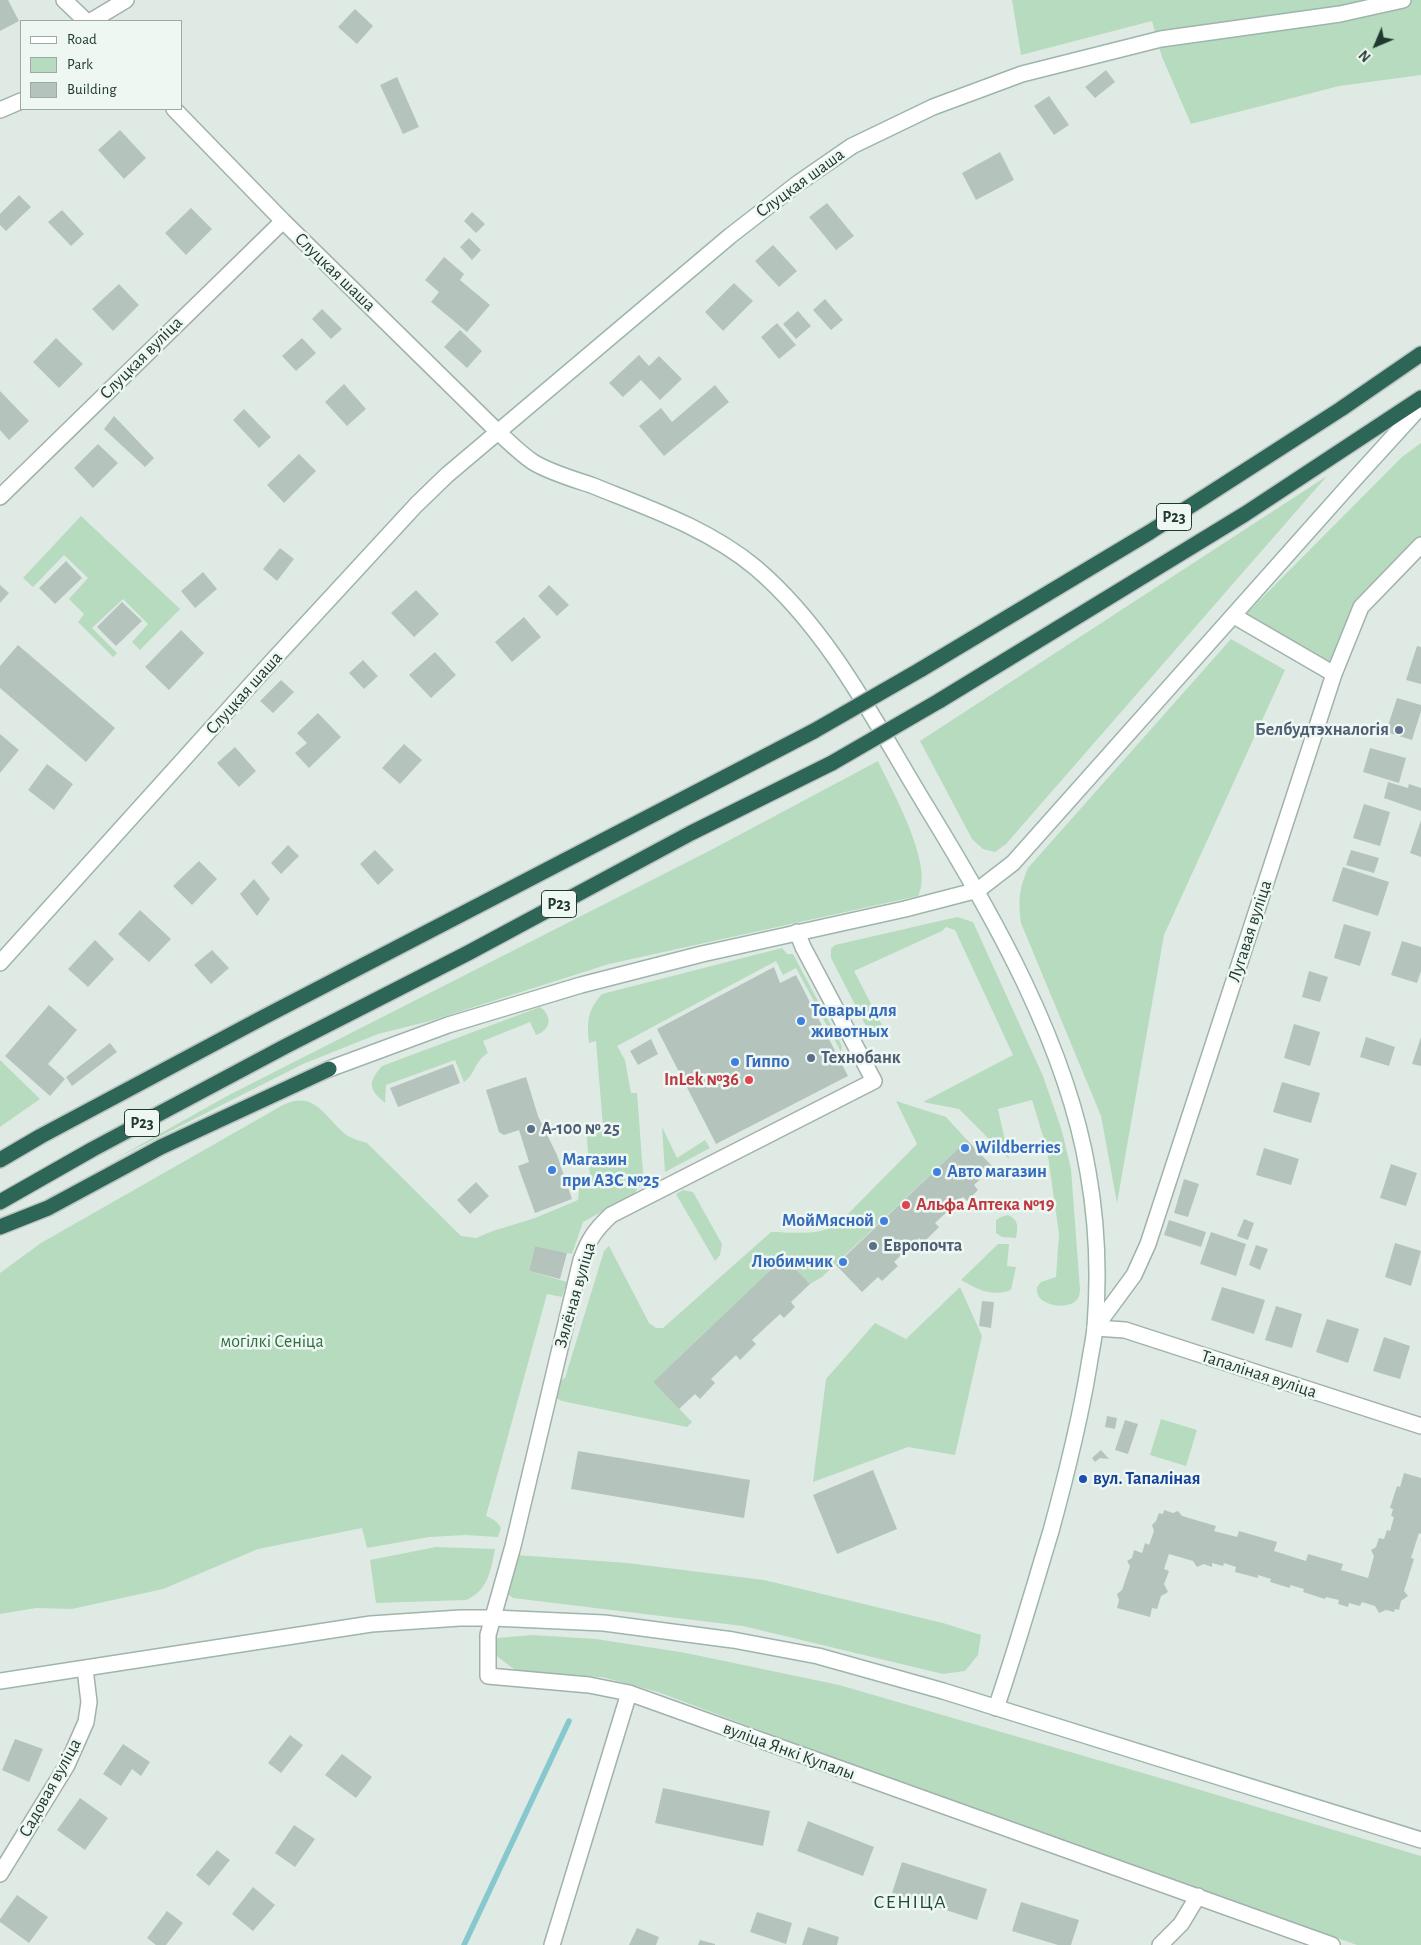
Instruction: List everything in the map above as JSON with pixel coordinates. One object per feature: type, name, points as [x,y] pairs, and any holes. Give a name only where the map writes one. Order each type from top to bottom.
[{"type":"highway","name":"Р23","points":[[0,1160],[41,1136],[262,1018],[814,731],[920,670],[1150,532],[1342,409],[1421,354]]},
{"type":"highway","name":"Р23","points":[[0,1202],[93,1149],[468,953],[691,833],[832,763],[939,701],[1246,514],[1421,398]]},
{"type":"highway","points":[[0,1227],[48,1208],[161,1147],[329,1068]]},
{"type":"street","points":[[64,0],[85,20]]},
{"type":"street","points":[[93,20],[126,0]]},
{"type":"street","name":"Слуцкая шаша","points":[[0,963],[274,659],[416,505],[447,475],[730,236],[797,184],[852,146],[933,107],[1022,74],[1161,39],[1340,14],[1403,0]]},
{"type":"street","points":[[0,110],[20,101]]},
{"type":"street","name":"Слуцкая шаша","points":[[175,110],[283,221],[498,432]]},
{"type":"street","name":"Слуцкая вуліца","points":[[0,497],[283,221]]},
{"type":"street","points":[[329,1068],[448,1025],[581,985],[702,954],[905,909],[978,890],[1013,863],[1421,406]]},
{"type":"street","points":[[498,432],[534,464],[679,520],[718,541],[754,566],[787,597],[815,629],[840,665],[978,890],[1031,998],[1057,1060],[1079,1130],[1088,1172],[1094,1215],[1096,1262],[1095,1328],[1083,1404],[1067,1473],[1014,1656],[996,1708]]},
{"type":"street","name":"Лугавая вуліца","points":[[1095,1328],[1134,1275],[1148,1244],[1334,674],[1361,608],[1421,545]]},
{"type":"street","points":[[1234,616],[1334,674]]},
{"type":"street","name":"Зялёная вуліца","points":[[493,1618],[514,1540],[581,1260],[588,1241],[597,1228],[611,1215],[874,1081],[803,948],[798,932]]},
{"type":"street","name":"Тапаліная вуліца","points":[[1095,1328],[1125,1330],[1421,1426]]},
{"type":"street","points":[[0,1681],[371,1624],[493,1618],[604,1622],[733,1640],[818,1656],[943,1691],[1421,1840]]},
{"type":"street","name":"вуліца Янкі Купалы","points":[[493,1618],[488,1635],[488,1676],[589,1685],[629,1693],[1332,1945]]},
{"type":"street","name":"Садовая вуліца","points":[[0,1874],[67,1765],[86,1722],[89,1702],[85,1669]]},
{"type":"street","points":[[552,1945],[629,1693]]},
{"type":"street","points":[[1160,1945],[1181,1924],[1198,1896]]},
{"type":"green space","points":[[1012,0],[1421,0],[1421,75],[1339,86],[1191,124],[1162,57],[1152,21],[1021,55]]},
{"type":"green space","points":[[1421,443],[1421,538],[1358,607],[1333,668],[1245,615],[1402,457]]},
{"type":"green space","points":[[1327,476],[1006,844],[995,852],[983,849],[972,839],[920,741]]},
{"type":"green space","points":[[81,516],[180,609],[140,650],[132,642],[148,624],[123,599],[92,628],[117,653],[113,657],[78,622],[84,614],[69,599],[88,578],[64,555],[33,587],[23,578]]},
{"type":"green space","points":[[1231,639],[1285,670],[1164,935],[1117,1203],[1101,1116],[1021,923],[1021,889],[1028,868]]},
{"type":"green space","points":[[878,761],[910,828],[917,848],[922,883],[918,896],[609,964],[430,1021],[378,1034],[303,1064],[115,1159],[229,1095],[711,850]]},
{"type":"green space","points":[[957,917],[973,922],[1043,1076],[1062,1131],[1071,1169],[1080,1290],[1078,1298],[1070,1304],[1051,1304],[1041,1299],[1037,1292],[1037,1287],[1041,1282],[1056,1277],[1059,1234],[1047,1149],[1032,1100],[998,1109],[1009,1159],[959,1109],[923,1102],[1013,1055],[955,930],[946,927],[942,931],[854,971],[882,1025],[873,1029],[867,1028],[831,958],[831,949],[835,945]]},
{"type":"green space","name":"могілкі Сеніца","points":[[782,948],[787,954],[793,954],[842,1046],[841,1052],[796,968],[783,975],[776,961],[617,1046],[625,1060],[631,1093],[637,1093],[643,1173],[641,1184],[634,1194],[583,1222],[572,1254],[535,1246],[529,1271],[567,1282],[562,1297],[547,1294],[486,1516],[495,1520],[501,1528],[498,1537],[465,1535],[429,1537],[367,1548],[362,1528],[258,1549],[163,1589],[72,1609],[36,1608],[0,1614],[0,1273],[41,1243],[283,1105],[294,1101],[312,1103],[348,1136],[367,1143],[461,1236],[476,1238],[535,1218],[578,1200],[579,1189],[590,1176],[586,1128],[603,1127],[596,1041],[589,1043],[588,1022],[593,1006],[602,994]]},
{"type":"green space","points":[[540,1007],[547,1014],[548,1018],[545,1030],[536,1035],[530,1022],[483,1041],[488,1053],[483,1056],[471,1075],[464,1082],[455,1060],[386,1085],[385,1103],[375,1094],[372,1081],[382,1066]]},
{"type":"green space","points":[[0,1060],[40,1099],[0,1127]]},
{"type":"green space","points":[[896,1101],[946,1117],[967,1140],[822,1277],[810,1284],[784,1257],[653,1382],[692,1422],[687,1427],[562,1401],[556,1398],[554,1390],[557,1382],[565,1378],[604,1251],[609,1246],[649,1323],[656,1328],[663,1328],[771,1232],[816,1232],[833,1227],[840,1222],[917,1144]]},
{"type":"green space","points":[[662,1127],[677,1158],[705,1140],[710,1148],[665,1172]]},
{"type":"green space","points":[[683,1190],[693,1192],[722,1244],[720,1255],[715,1261],[676,1194]]},
{"type":"green space","points":[[1008,1215],[1017,1224],[1016,1238],[1002,1237],[996,1233],[996,1220]]},
{"type":"green space","points":[[998,1244],[1009,1244],[1007,1266],[1016,1267],[1011,1290],[991,1293],[961,1280]]},
{"type":"green space","points":[[960,1287],[982,1336],[955,1455],[908,1447],[813,1482],[826,1379],[875,1323],[906,1339]]},
{"type":"green space","points":[[1161,1419],[1197,1430],[1186,1466],[1150,1455]]},
{"type":"green space","points":[[436,1547],[495,1549],[490,1572],[479,1591],[466,1600],[376,1603],[370,1560]]},
{"type":"green space","points":[[516,1555],[627,1563],[764,1580],[943,1623],[981,1635],[978,1655],[965,1671],[943,1674],[743,1626],[513,1598],[508,1594]]},
{"type":"green space","points":[[532,1635],[596,1639],[686,1653],[839,1685],[1421,1856],[1421,1945],[1357,1945],[804,1747],[658,1692],[602,1677],[561,1676],[515,1670],[494,1654],[497,1638]]},
{"type":"building","points":[[0,0],[8,0],[19,21],[0,31]]},
{"type":"building","points":[[355,9],[373,26],[357,44],[338,27]]},
{"type":"building","points":[[1106,70],[1115,82],[1095,98],[1085,87]]},
{"type":"building","points":[[397,77],[419,127],[403,134],[380,85]]},
{"type":"building","points":[[1049,96],[1069,125],[1054,135],[1034,106]]},
{"type":"building","points":[[120,130],[146,158],[124,179],[98,150]]},
{"type":"building","points":[[1000,152],[1014,180],[976,200],[962,173]]},
{"type":"building","points":[[19,195],[31,207],[6,231],[0,225],[0,214]]},
{"type":"building","points":[[827,203],[854,236],[836,250],[809,217]]},
{"type":"building","points":[[191,208],[212,229],[186,255],[165,233]]},
{"type":"building","points":[[62,210],[84,234],[71,246],[48,222]]},
{"type":"building","points":[[472,212],[485,224],[476,233],[464,221]]},
{"type":"building","points":[[469,238],[481,250],[472,260],[460,247]]},
{"type":"building","points":[[773,245],[797,271],[779,287],[755,261]]},
{"type":"building","points":[[444,257],[464,274],[460,280],[490,305],[467,332],[431,302],[439,292],[425,280]]},
{"type":"building","points":[[734,283],[753,301],[723,331],[705,312]]},
{"type":"building","points":[[119,284],[139,305],[113,331],[92,309]]},
{"type":"building","points":[[825,299],[843,320],[831,330],[813,310]]},
{"type":"building","points":[[322,309],[342,329],[331,339],[312,319]]},
{"type":"building","points":[[798,311],[811,326],[796,339],[783,324]]},
{"type":"building","points":[[777,323],[796,345],[779,359],[761,337]]},
{"type":"building","points":[[460,330],[482,351],[467,368],[444,347]]},
{"type":"building","points":[[56,338],[83,364],[59,388],[33,362]]},
{"type":"building","points":[[302,338],[316,353],[296,371],[282,356]]},
{"type":"building","points":[[639,355],[649,366],[659,356],[682,379],[660,400],[641,380],[623,397],[609,383]]},
{"type":"building","points":[[344,384],[366,409],[347,426],[325,402]]},
{"type":"building","points":[[715,385],[729,402],[664,456],[639,426],[661,408],[672,422]]},
{"type":"building","points":[[0,391],[29,421],[9,440],[0,430]]},
{"type":"building","points":[[244,409],[271,437],[259,448],[233,420]]},
{"type":"building","points":[[114,416],[154,458],[145,467],[104,429]]},
{"type":"building","points":[[98,444],[118,463],[93,488],[74,468]]},
{"type":"building","points":[[299,454],[316,471],[284,503],[267,485]]},
{"type":"building","points":[[280,548],[294,559],[277,581],[263,569]]},
{"type":"building","points":[[66,561],[82,578],[55,604],[39,588]]},
{"type":"building","points":[[203,572],[217,589],[195,608],[181,591]]},
{"type":"building","points":[[0,585],[9,593],[0,603]]},
{"type":"building","points":[[549,585],[569,605],[557,616],[538,596]]},
{"type":"building","points":[[416,590],[439,614],[414,637],[391,613]]},
{"type":"building","points":[[122,602],[142,621],[116,646],[97,627]]},
{"type":"building","points":[[524,617],[541,637],[512,662],[495,642]]},
{"type":"building","points":[[181,630],[204,653],[169,690],[145,667]]},
{"type":"building","points":[[18,645],[115,728],[86,762],[0,688],[0,666]]},
{"type":"building","points":[[1417,646],[1421,647],[1421,684],[1406,680]]},
{"type":"building","points":[[435,652],[456,675],[431,698],[409,675]]},
{"type":"building","points":[[363,660],[378,676],[364,689],[349,673]]},
{"type":"building","points":[[281,680],[294,692],[273,713],[260,701]]},
{"type":"building","points":[[1397,698],[1421,705],[1412,740],[1386,732]]},
{"type":"building","points":[[318,713],[341,737],[309,768],[295,753],[307,743],[297,733]]},
{"type":"building","points":[[0,734],[19,750],[0,773]]},
{"type":"building","points":[[404,744],[422,760],[400,784],[382,768]]},
{"type":"building","points":[[235,747],[256,771],[239,787],[217,763]]},
{"type":"building","points":[[1370,748],[1406,758],[1399,783],[1363,772]]},
{"type":"building","points":[[47,764],[73,784],[54,810],[28,790]]},
{"type":"building","points":[[1388,782],[1408,788],[1409,784],[1421,788],[1421,811],[1384,798]]},
{"type":"building","points":[[1364,804],[1390,812],[1380,846],[1353,838]]},
{"type":"building","points":[[1421,820],[1421,857],[1410,853]]},
{"type":"building","points":[[288,845],[299,856],[281,874],[271,863]]},
{"type":"building","points":[[375,850],[394,870],[378,885],[360,864]]},
{"type":"building","points":[[1351,850],[1379,858],[1374,873],[1346,865]]},
{"type":"building","points":[[199,861],[217,879],[192,905],[173,886]]},
{"type":"building","points":[[1343,867],[1389,882],[1378,916],[1332,901]]},
{"type":"building","points":[[254,879],[270,899],[257,916],[240,894]]},
{"type":"building","points":[[140,910],[171,939],[149,962],[118,934]]},
{"type":"building","points":[[1344,924],[1371,932],[1360,966],[1334,958]]},
{"type":"building","points":[[95,940],[114,959],[88,987],[68,969]]},
{"type":"building","points":[[1402,941],[1421,947],[1421,971],[1417,983],[1391,975]]},
{"type":"building","points":[[212,950],[229,968],[211,984],[194,965]]},
{"type":"building","points":[[774,967],[780,983],[796,975],[848,1076],[716,1144],[657,1029]]},
{"type":"building","points":[[1309,971],[1328,977],[1320,1002],[1302,997]]},
{"type":"building","points":[[49,1005],[77,1030],[48,1064],[65,1079],[50,1096],[5,1056]]},
{"type":"building","points":[[1294,1024],[1320,1032],[1310,1066],[1284,1058]]},
{"type":"building","points":[[1366,1037],[1395,1047],[1389,1066],[1360,1057]]},
{"type":"building","points":[[1421,1037],[1421,1066],[1412,1064]]},
{"type":"building","points":[[651,1039],[658,1054],[638,1065],[630,1051]]},
{"type":"building","points":[[110,1043],[117,1052],[72,1086],[66,1077]]},
{"type":"building","points":[[453,1064],[460,1083],[398,1107],[390,1088]]},
{"type":"building","points":[[526,1077],[538,1116],[557,1155],[572,1199],[535,1213],[518,1166],[529,1162],[519,1130],[504,1135],[499,1132],[486,1090]]},
{"type":"building","points":[[1282,1082],[1320,1093],[1311,1123],[1273,1112]]},
{"type":"building","points":[[967,1140],[993,1167],[974,1185],[978,1190],[967,1201],[963,1197],[935,1223],[939,1227],[923,1243],[919,1238],[894,1262],[898,1266],[882,1281],[878,1277],[862,1292],[836,1265]]},
{"type":"building","points":[[1264,1148],[1299,1159],[1291,1185],[1256,1175]]},
{"type":"building","points":[[1391,1164],[1417,1173],[1406,1206],[1380,1198]]},
{"type":"building","points":[[1184,1179],[1199,1184],[1188,1217],[1174,1213]]},
{"type":"building","points":[[476,1182],[489,1196],[470,1214],[457,1200]]},
{"type":"building","points":[[1244,1219],[1254,1223],[1248,1240],[1237,1236]]},
{"type":"building","points":[[1169,1220],[1206,1232],[1201,1247],[1164,1235]]},
{"type":"building","points":[[1211,1232],[1246,1244],[1236,1276],[1200,1264]]},
{"type":"building","points":[[1395,1243],[1421,1251],[1411,1286],[1385,1277]]},
{"type":"building","points":[[1256,1245],[1268,1249],[1260,1270],[1249,1265]]},
{"type":"building","points":[[535,1246],[567,1253],[560,1279],[529,1271]]},
{"type":"building","points":[[784,1257],[810,1284],[791,1302],[795,1307],[784,1318],[780,1314],[752,1340],[756,1344],[740,1360],[736,1355],[711,1379],[715,1383],[700,1399],[695,1394],[679,1409],[653,1382]]},
{"type":"building","points":[[1222,1287],[1265,1300],[1254,1334],[1211,1320]]},
{"type":"building","points":[[982,1301],[994,1302],[991,1328],[979,1326]]},
{"type":"building","points":[[1276,1306],[1302,1314],[1292,1348],[1265,1340]]},
{"type":"building","points":[[1327,1319],[1359,1329],[1348,1363],[1316,1352]]},
{"type":"building","points":[[1384,1337],[1410,1346],[1400,1379],[1373,1371]]},
{"type":"building","points":[[1107,1416],[1117,1418],[1115,1429],[1105,1427]]},
{"type":"building","points":[[1125,1420],[1138,1424],[1128,1454],[1115,1450]]},
{"type":"building","points":[[1101,1450],[1109,1459],[1100,1458],[1095,1462],[1092,1458]]},
{"type":"building","points":[[578,1451],[750,1480],[744,1518],[571,1489]]},
{"type":"building","points":[[873,1470],[897,1529],[837,1554],[813,1495]]},
{"type":"building","points":[[1404,1473],[1421,1478],[1421,1534],[1419,1533],[1411,1558],[1414,1559],[1404,1591],[1408,1596],[1401,1601],[1399,1610],[1395,1609],[1394,1612],[1386,1610],[1379,1613],[1375,1606],[1362,1602],[1360,1606],[1349,1603],[1348,1607],[1338,1604],[1339,1600],[1326,1597],[1325,1599],[1303,1592],[1304,1589],[1290,1585],[1290,1588],[1270,1582],[1271,1579],[1258,1575],[1258,1578],[1235,1572],[1236,1567],[1224,1563],[1223,1566],[1212,1563],[1212,1567],[1204,1564],[1197,1567],[1193,1561],[1169,1554],[1164,1569],[1169,1571],[1164,1584],[1168,1592],[1161,1596],[1157,1609],[1152,1608],[1150,1617],[1117,1608],[1119,1600],[1117,1594],[1122,1590],[1130,1566],[1127,1561],[1132,1558],[1134,1550],[1142,1553],[1145,1543],[1149,1545],[1154,1531],[1152,1525],[1159,1513],[1163,1514],[1164,1510],[1173,1513],[1178,1511],[1182,1516],[1216,1526],[1214,1531],[1237,1537],[1239,1531],[1277,1542],[1274,1551],[1306,1561],[1308,1554],[1343,1564],[1341,1570],[1368,1578],[1374,1556],[1371,1550],[1376,1547],[1379,1538],[1384,1539],[1387,1530],[1390,1531],[1394,1517],[1391,1516],[1393,1509],[1390,1508],[1397,1486],[1400,1487]]},
{"type":"building","points":[[290,1735],[303,1745],[281,1773],[268,1763]]},
{"type":"building","points":[[15,1739],[43,1749],[29,1782],[2,1770]]},
{"type":"building","points":[[123,1744],[150,1762],[141,1776],[132,1769],[121,1786],[103,1774]]},
{"type":"building","points":[[342,1754],[372,1777],[356,1798],[325,1775]]},
{"type":"building","points":[[663,1788],[770,1811],[763,1846],[655,1823]]},
{"type":"building","points":[[80,1798],[108,1818],[85,1850],[57,1830]]},
{"type":"building","points":[[808,1821],[874,1847],[863,1876],[797,1851]]},
{"type":"building","points":[[294,1825],[315,1839],[295,1867],[275,1853]]},
{"type":"building","points":[[217,1850],[230,1860],[209,1886],[196,1875]]},
{"type":"building","points":[[902,1862],[987,1889],[977,1920],[892,1893]]},
{"type":"building","points":[[253,1887],[275,1905],[253,1931],[232,1914]]},
{"type":"building","points":[[17,1895],[48,1917],[29,1943],[0,1922],[0,1919]]},
{"type":"building","points":[[1021,1902],[1079,1920],[1071,1945],[1058,1945],[1012,1931]]},
{"type":"building","points":[[167,1911],[183,1923],[166,1945],[156,1945],[147,1938]]},
{"type":"building","points":[[757,1912],[792,1923],[786,1944],[750,1932]]},
{"type":"building","points":[[808,1927],[839,1937],[837,1945],[802,1945]]},
{"type":"building","points":[[637,1928],[659,1937],[656,1945],[629,1945]]},
{"type":"building","points":[[700,1940],[715,1944],[715,1945],[698,1945]]},
{"type":"waterway","points":[[464,1945],[569,1721]]},
{"type":"place","name":"Белбудтэхналогія","points":[[1399,730]]},
{"type":"place","name":"Товары для животных","points":[[801,1021]]},
{"type":"place","name":"Технобанк","points":[[811,1058]]},
{"type":"place","name":"Гиппо","points":[[735,1062]]},
{"type":"place","name":"InLek №36","points":[[749,1080]]},
{"type":"place","name":"А-100 № 25","points":[[531,1129]]},
{"type":"place","name":"Wildberries","points":[[965,1148]]},
{"type":"place","name":"Магазин при АЗС №25","points":[[552,1170]]},
{"type":"place","name":"Авто магазин","points":[[937,1172]]},
{"type":"place","name":"Альфа Аптека №19","points":[[906,1205]]},
{"type":"place","name":"МойМясной","points":[[884,1221]]},
{"type":"place","name":"Европочта","points":[[873,1246]]},
{"type":"place","name":"Любимчик","points":[[843,1262]]},
{"type":"place","name":"вул. Тапаліная","points":[[1083,1479]]},
{"type":"district","name":"СЕНІЦА","points":[[910,1902]]}]
